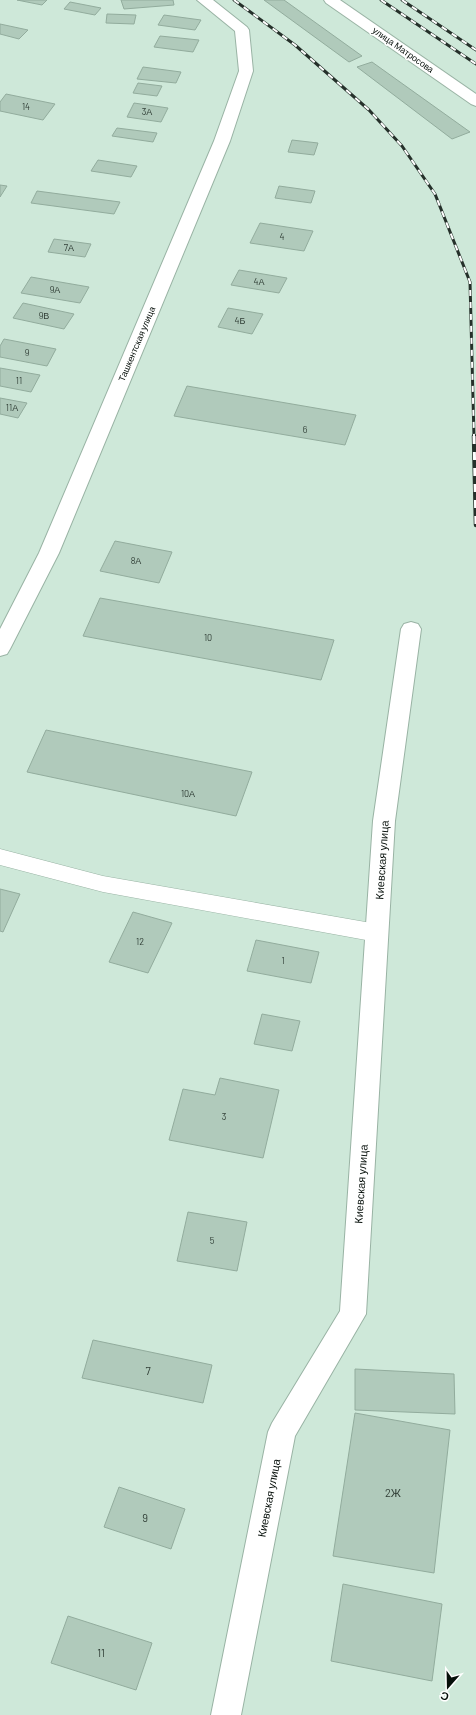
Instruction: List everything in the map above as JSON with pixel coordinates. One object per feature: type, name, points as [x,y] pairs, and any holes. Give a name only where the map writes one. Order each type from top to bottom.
[{"type":"street","name":"Ташкентская улица","points":[[0,649],[49,553],[222,141],[246,71],[242,30],[204,0]]},
{"type":"street","name":"улица Матросова","points":[[331,0],[476,101]]},
{"type":"street","name":"Киевская улица","points":[[226,1715],[282,1432],[353,1314],[384,820],[410,629]]},
{"type":"lane","points":[[0,857],[103,884],[377,933]]},
{"type":"building","points":[[17,0],[47,0],[42,5]]},
{"type":"building","points":[[121,0],[173,0],[174,5],[124,9]]},
{"type":"building","points":[[264,0],[284,0],[362,56],[349,62]]},
{"type":"building","points":[[70,2],[101,8],[95,15],[64,9]]},
{"type":"building","points":[[107,14],[136,15],[134,24],[106,23]]},
{"type":"building","points":[[164,15],[201,20],[195,30],[158,25]]},
{"type":"building","points":[[0,24],[28,30],[19,39],[0,34]]},
{"type":"building","points":[[160,36],[199,40],[193,52],[154,47]]},
{"type":"building","points":[[372,62],[470,132],[452,139],[357,67]]},
{"type":"building","points":[[143,67],[181,72],[176,83],[137,79]]},
{"type":"building","points":[[138,83],[162,86],[157,96],[133,93]]},
{"type":"building","points":[[6,94],[55,104],[43,120],[0,111],[0,102]]},
{"type":"building","points":[[134,103],[168,108],[161,122],[127,117]]},
{"type":"building","points":[[117,128],[157,133],[153,142],[112,136]]},
{"type":"building","points":[[292,140],[318,143],[314,155],[288,152]]},
{"type":"building","points":[[98,160],[137,166],[131,177],[91,171]]},
{"type":"building","points":[[0,185],[7,186],[0,197]]},
{"type":"building","points":[[279,186],[315,191],[311,203],[275,198]]},
{"type":"building","points":[[37,191],[120,202],[114,214],[31,203]]},
{"type":"building","points":[[260,223],[313,231],[304,251],[250,243]]},
{"type":"building","points":[[54,239],[91,244],[85,257],[48,252]]},
{"type":"building","points":[[239,270],[287,278],[279,293],[231,285]]},
{"type":"building","points":[[31,277],[89,287],[80,303],[21,293]]},
{"type":"building","points":[[23,303],[74,314],[64,329],[13,318]]},
{"type":"building","points":[[228,308],[263,314],[252,334],[218,327]]},
{"type":"building","points":[[4,339],[56,349],[47,366],[0,357],[0,346]]},
{"type":"building","points":[[0,368],[40,375],[31,392],[0,386]]},
{"type":"building","points":[[187,386],[356,415],[345,445],[174,416]]},
{"type":"building","points":[[0,398],[27,403],[18,418],[0,414]]},
{"type":"building","points":[[115,541],[172,552],[159,583],[100,571]]},
{"type":"building","points":[[100,598],[334,640],[321,680],[83,636]]},
{"type":"building","points":[[46,730],[252,772],[236,816],[27,772]]},
{"type":"building","points":[[0,889],[20,894],[3,932],[0,931]]},
{"type":"building","points":[[133,912],[172,923],[148,973],[109,962]]},
{"type":"building","points":[[256,940],[319,952],[311,983],[247,971]]},
{"type":"building","points":[[262,1014],[300,1021],[292,1051],[254,1044]]},
{"type":"building","points":[[220,1078],[279,1090],[263,1158],[169,1140],[183,1089],[215,1095]]},
{"type":"building","points":[[188,1212],[247,1222],[237,1271],[177,1261]]},
{"type":"building","points":[[93,1340],[212,1365],[203,1403],[82,1378]]},
{"type":"building","points":[[355,1369],[454,1374],[455,1414],[355,1410]]},
{"type":"building","points":[[355,1413],[450,1430],[434,1573],[333,1556]]},
{"type":"building","points":[[119,1487],[185,1509],[171,1549],[104,1527]]},
{"type":"building","points":[[343,1584],[442,1604],[432,1681],[331,1661]]},
{"type":"building","points":[[68,1616],[152,1643],[136,1690],[51,1663]]},
{"type":"railway","points":[[234,0],[295,45],[369,110],[402,146],[435,194],[470,282],[474,437]]},
{"type":"railway","points":[[381,0],[476,64]]},
{"type":"railway","points":[[402,0],[476,50]]},
{"type":"railway","points":[[474,436],[476,525]]}]
